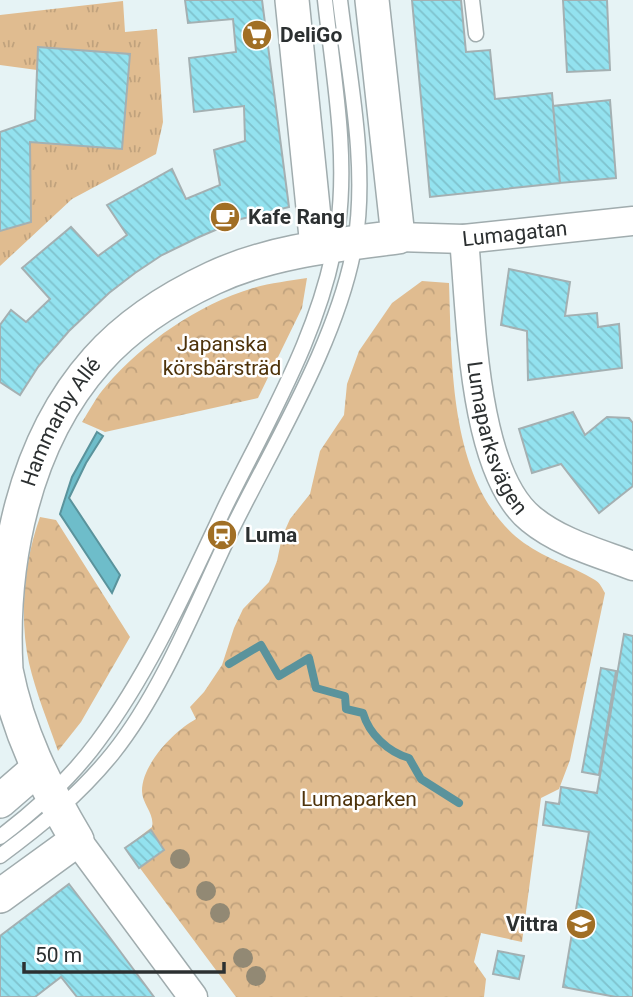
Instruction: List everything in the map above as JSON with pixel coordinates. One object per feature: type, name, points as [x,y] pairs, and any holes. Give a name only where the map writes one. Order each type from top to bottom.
[{"type":"street","points":[[292,0],[335,245]]},
{"type":"street","points":[[372,0],[398,237]]},
{"type":"street","name":"Lumagatan","points":[[398,237],[464,239],[633,221]]},
{"type":"street","name":"Hammarby Allé","points":[[77,840],[49,791],[17,716],[6,670],[2,634],[2,580],[10,535],[22,488],[38,449],[67,401],[97,360],[151,313],[214,277],[248,264],[335,245],[398,237]]},
{"type":"street","name":"Lumaparksvägen","points":[[464,239],[479,396],[496,464],[514,501],[530,518],[550,532],[633,566]]},
{"type":"street","points":[[0,801],[49,791]]},
{"type":"street","points":[[0,896],[77,840],[193,997]]},
{"type":"lane","points":[[0,856],[49,791],[83,789],[131,728],[161,675],[320,349],[338,306],[335,245],[341,168],[325,0]]},
{"type":"lane","points":[[0,837],[70,775],[121,709],[154,650],[307,336],[320,301],[358,166],[340,0]]},
{"type":"lane","points":[[472,0],[476,34]]},
{"type":"green space","points":[[123,1],[125,32],[157,29],[163,122],[156,154],[72,199],[0,266],[0,231],[31,222],[30,142],[122,149],[130,55],[38,47],[37,70],[0,65],[0,15]]},
{"type":"green space","name":"Japanska körsbärsträd","points":[[307,278],[302,308],[258,398],[105,432],[82,422],[99,395],[121,370],[173,327],[232,295],[259,286]]},
{"type":"green space","name":"Lumaparken","points":[[422,281],[449,283],[454,388],[468,459],[481,491],[499,519],[524,543],[595,580],[605,593],[570,760],[559,789],[541,798],[522,942],[481,933],[474,962],[486,979],[484,997],[236,997],[125,848],[152,827],[152,818],[142,791],[147,770],[169,740],[196,719],[190,707],[222,665],[243,609],[269,582],[290,519],[310,494],[320,451],[344,415],[347,384],[359,351],[392,303]]},
{"type":"green space","points":[[40,517],[56,520],[130,637],[81,722],[58,751],[32,674],[24,627],[27,570]]},
{"type":"water","points":[[97,432],[103,436],[69,498],[120,575],[112,593],[60,514],[72,477]]},
{"type":"building","points":[[185,0],[262,0],[289,207],[241,219],[199,237],[162,255],[135,273],[109,293],[69,331],[38,367],[20,395],[0,382],[0,325],[11,310],[26,322],[50,299],[22,268],[71,227],[98,256],[127,235],[107,205],[172,169],[186,199],[220,185],[214,150],[245,141],[244,106],[194,112],[189,58],[236,52],[233,19],[188,23]]},
{"type":"building","points":[[412,0],[461,0],[466,52],[490,50],[495,99],[552,93],[560,183],[430,197]]},
{"type":"building","points":[[563,0],[607,0],[610,70],[567,72]]},
{"type":"building","points":[[38,47],[130,54],[122,149],[30,142],[31,222],[0,231],[0,132],[35,120]]},
{"type":"building","points":[[610,100],[616,178],[560,183],[553,106]]},
{"type":"building","points":[[509,269],[570,282],[565,316],[597,313],[598,327],[619,324],[622,368],[528,380],[527,331],[501,325]]},
{"type":"building","points":[[573,412],[585,435],[607,417],[629,418],[633,423],[633,486],[599,513],[561,464],[532,473],[519,429]]},
{"type":"building","points":[[624,634],[633,636],[633,997],[616,997],[563,987],[589,832],[543,825],[546,802],[559,804],[561,787],[597,793]]},
{"type":"building","points":[[601,668],[616,671],[599,775],[582,772]]},
{"type":"building","points":[[151,830],[164,850],[139,868],[125,848]]},
{"type":"building","points":[[69,884],[154,997],[77,997],[61,977],[35,997],[0,997],[0,936]]},
{"type":"building","points":[[498,951],[524,956],[519,979],[493,974]]},
{"type":"waterway","points":[[229,664],[261,645],[279,676],[309,658],[316,688],[345,696],[346,709],[363,713],[380,741],[409,758],[421,779],[459,803]]},
{"type":"place","name":"DeliGo","points":[[257,35]]},
{"type":"place","name":"Kafe Rang","points":[[225,217]]},
{"type":"place","name":"Luma","points":[[222,535]]},
{"type":"place","name":"Vittra","points":[[581,924]]}]
